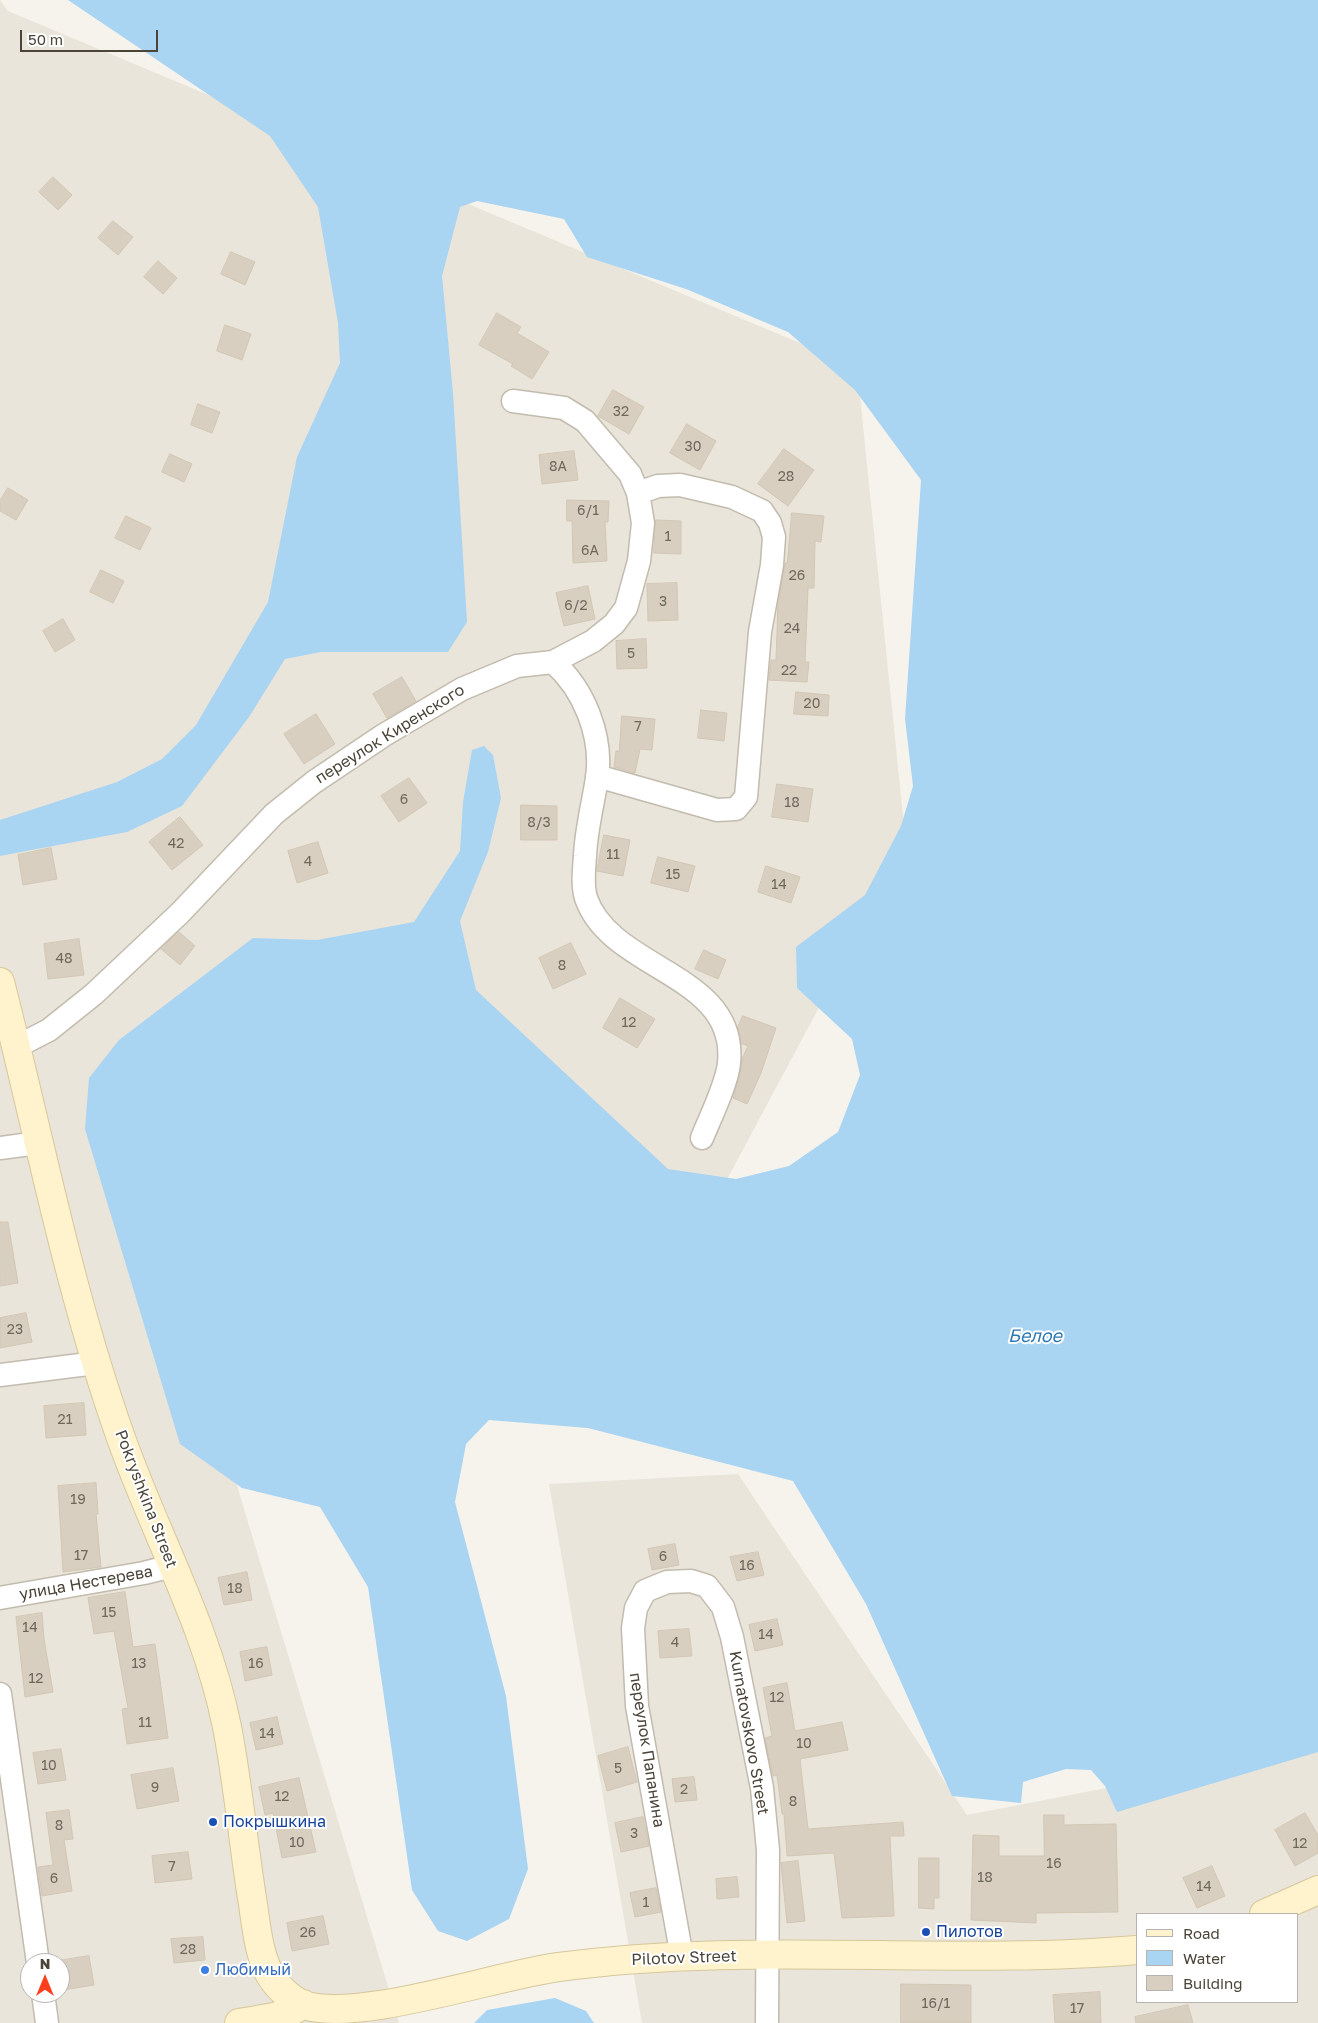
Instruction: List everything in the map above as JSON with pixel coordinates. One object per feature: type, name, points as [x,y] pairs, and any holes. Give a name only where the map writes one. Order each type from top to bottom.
[{"type":"street","name":"переулок Киренского","points":[[16,1047],[49,1030],[94,994],[180,913],[274,814],[314,782],[384,735],[462,689],[517,666],[553,662],[593,641],[614,624],[626,608],[639,561],[642,523],[638,493],[630,474],[585,421],[564,408],[513,402]]},
{"type":"street","points":[[597,776],[717,810],[736,809],[746,797],[760,632],[772,565],[774,537],[770,523],[762,511],[732,497],[680,485],[658,486],[638,493]]},
{"type":"street","points":[[553,662],[568,675],[582,697],[591,724],[597,752],[597,776],[586,840],[584,874],[585,895],[593,916],[614,938],[701,995],[714,1007],[722,1021],[728,1048],[729,1064],[702,1138]]},
{"type":"street","name":"Pokryshkina Street","points":[[0,982],[4,1017],[16,1047],[65,1257],[96,1363],[121,1438],[200,1633],[226,1725],[256,1925],[264,1960],[271,1977],[286,1994],[303,2004]]},
{"type":"street","points":[[0,1148],[38,1143]]},
{"type":"street","points":[[0,1375],[96,1363]]},
{"type":"street","name":"улица Нестерева","points":[[0,1598],[144,1573],[172,1566]]},
{"type":"street","name":"Kurnatovskovo Street","points":[[691,1581],[707,1586],[723,1607],[732,1637],[762,1788],[768,1850],[769,1956],[767,2023]]},
{"type":"street","name":"переулок Папанина","points":[[682,1957],[637,1706],[633,1628],[636,1608],[645,1591],[667,1582],[691,1581]]},
{"type":"street","points":[[0,1694],[9,1818],[36,1953]]},
{"type":"street","points":[[1266,1913],[1318,1890]]},
{"type":"street","name":"Pilotov Street","points":[[303,2004],[323,2009],[347,2010],[397,2002],[556,1967],[640,1958],[769,1956],[990,1957],[1136,1950]]},
{"type":"street","points":[[44,2003],[47,2023]]},
{"type":"street","points":[[239,2023],[280,2015],[296,2010],[303,2004]]},
{"type":"shaded area","points":[[0,0],[8,11],[857,367],[906,845],[709,1213],[353,1029],[107,1054],[399,2023],[0,2023]]},
{"type":"shaded area","points":[[738,1474],[967,1815],[1318,1747],[1318,2023],[642,2023],[549,1484]]},
{"type":"water","name":"Белое","points":[[68,0],[1318,0],[1318,1752],[1117,1812],[1105,1786],[1091,1770],[1066,1769],[1023,1782],[1021,1803],[952,1796],[866,1604],[793,1481],[588,1428],[489,1420],[466,1444],[455,1502],[506,1696],[528,1869],[509,1919],[467,1941],[438,1931],[412,1890],[368,1587],[320,1507],[242,1488],[180,1444],[85,1129],[89,1078],[119,1040],[253,938],[317,940],[414,922],[460,851],[463,802],[472,750],[484,746],[493,755],[501,798],[488,852],[460,921],[476,990],[668,1169],[736,1179],[789,1166],[838,1132],[860,1075],[852,1039],[797,988],[796,947],[865,895],[901,826],[913,786],[905,719],[921,480],[855,390],[788,332],[686,289],[587,257],[564,219],[477,201],[460,207],[442,276],[453,393],[467,622],[448,652],[321,652],[285,659],[249,717],[182,806],[127,832],[0,856],[0,820],[117,782],[162,759],[196,725],[268,602],[297,457],[340,363],[338,323],[318,207],[270,136]]},
{"type":"water","points":[[555,1998],[586,2011],[594,2023],[474,2023],[487,2010]]},
{"type":"building","points":[[53,177],[72,195],[58,210],[39,192]]},
{"type":"building","points":[[113,221],[133,237],[118,255],[98,238]]},
{"type":"building","points":[[231,252],[255,262],[245,285],[221,274]]},
{"type":"building","points":[[158,261],[177,278],[163,294],[144,277]]},
{"type":"building","points":[[497,313],[521,327],[517,333],[549,352],[532,379],[511,366],[513,364],[479,345]]},
{"type":"building","points":[[225,325],[251,334],[242,360],[217,351]]},
{"type":"building","points":[[613,390],[644,407],[629,434],[598,416]]},
{"type":"building","points":[[198,404],[220,412],[212,433],[191,425]]},
{"type":"building","points":[[687,424],[716,441],[700,470],[670,453]]},
{"type":"building","points":[[784,449],[814,470],[788,506],[758,484]]},
{"type":"building","points":[[574,451],[578,480],[542,484],[539,455]]},
{"type":"building","points":[[170,454],[192,464],[184,482],[162,472]]},
{"type":"building","points":[[8,488],[28,500],[16,520],[0,511],[0,501]]},
{"type":"building","points":[[567,500],[609,501],[608,522],[605,522],[607,561],[573,563],[572,521],[567,521]]},
{"type":"building","points":[[792,513],[824,516],[821,542],[815,541],[814,588],[808,588],[805,662],[809,662],[807,682],[769,680],[771,660],[776,660],[778,603],[785,563],[787,563]]},
{"type":"building","points":[[126,516],[151,528],[140,550],[115,538]]},
{"type":"building","points":[[656,520],[681,521],[681,554],[654,553]]},
{"type":"building","points":[[101,570],[124,581],[113,603],[90,592]]},
{"type":"building","points":[[677,583],[678,620],[648,621],[647,584]]},
{"type":"building","points":[[588,586],[595,619],[564,626],[556,593]]},
{"type":"building","points":[[63,619],[75,640],[55,652],[43,631]]},
{"type":"building","points":[[646,639],[647,668],[617,669],[616,641]]},
{"type":"building","points":[[402,677],[416,701],[387,718],[373,694]]},
{"type":"building","points":[[796,692],[829,695],[828,716],[794,714]]},
{"type":"building","points":[[701,710],[727,713],[724,741],[698,738]]},
{"type":"building","points":[[316,714],[335,744],[304,764],[284,734]]},
{"type":"building","points":[[622,716],[655,719],[652,750],[640,749],[635,773],[614,767],[616,751],[619,751]]},
{"type":"building","points":[[409,778],[427,803],[399,822],[381,796]]},
{"type":"building","points":[[777,784],[813,789],[808,822],[772,817]]},
{"type":"building","points":[[521,805],[557,806],[557,840],[521,840]]},
{"type":"building","points":[[180,817],[203,845],[172,870],[149,842]]},
{"type":"building","points":[[604,835],[630,840],[623,876],[597,871]]},
{"type":"building","points":[[318,842],[328,873],[297,883],[288,851]]},
{"type":"building","points":[[51,848],[57,879],[23,885],[18,855]]},
{"type":"building","points":[[658,857],[695,866],[688,892],[651,883]]},
{"type":"building","points":[[766,866],[800,877],[791,903],[758,892]]},
{"type":"building","points":[[179,932],[195,946],[180,965],[161,949]]},
{"type":"building","points":[[79,939],[84,975],[48,979],[44,944]]},
{"type":"building","points":[[571,943],[586,974],[553,989],[539,958]]},
{"type":"building","points":[[704,950],[726,960],[718,979],[695,969]]},
{"type":"building","points":[[620,998],[655,1019],[637,1048],[603,1028]]},
{"type":"building","points":[[743,1016],[776,1028],[761,1073],[747,1104],[733,1098],[740,1075],[742,1059],[748,1046],[740,1043],[738,1027]]},
{"type":"building","points":[[0,1222],[8,1222],[18,1283],[0,1286]]},
{"type":"building","points":[[26,1313],[32,1342],[0,1348],[0,1318]]},
{"type":"building","points":[[84,1403],[86,1435],[46,1438],[44,1406]]},
{"type":"building","points":[[96,1483],[98,1514],[96,1514],[101,1567],[63,1572],[58,1486]]},
{"type":"building","points":[[675,1544],[679,1565],[652,1570],[648,1549]]},
{"type":"building","points":[[758,1552],[764,1575],[737,1581],[730,1557]]},
{"type":"building","points":[[247,1572],[252,1600],[224,1605],[218,1578]]},
{"type":"building","points":[[125,1592],[133,1647],[155,1644],[168,1738],[127,1744],[122,1709],[128,1708],[114,1631],[94,1634],[88,1598]]},
{"type":"building","points":[[42,1613],[44,1639],[53,1692],[25,1697],[16,1617]]},
{"type":"building","points":[[777,1619],[783,1645],[755,1651],[749,1625]]},
{"type":"building","points":[[689,1629],[692,1656],[660,1658],[658,1631]]},
{"type":"building","points":[[267,1647],[272,1675],[245,1681],[240,1652]]},
{"type":"building","points":[[787,1683],[795,1731],[842,1722],[848,1750],[800,1759],[808,1829],[903,1822],[904,1836],[890,1836],[894,1916],[842,1918],[834,1853],[787,1856],[784,1814],[782,1814],[777,1775],[773,1776],[765,1738],[772,1736],[763,1688]]},
{"type":"building","points":[[277,1717],[283,1744],[256,1750],[250,1723]]},
{"type":"building","points":[[628,1747],[637,1782],[607,1791],[598,1756]]},
{"type":"building","points":[[61,1749],[66,1780],[38,1784],[33,1753]]},
{"type":"building","points":[[173,1768],[179,1801],[137,1809],[131,1775]]},
{"type":"building","points":[[694,1777],[697,1800],[675,1802],[672,1779]]},
{"type":"building","points":[[299,1778],[316,1852],[282,1858],[273,1813],[265,1815],[259,1787]]},
{"type":"building","points":[[69,1810],[73,1839],[64,1840],[72,1891],[42,1896],[38,1867],[53,1865],[46,1813]]},
{"type":"building","points":[[1305,1813],[1318,1835],[1318,1853],[1295,1866],[1275,1830]]},
{"type":"building","points":[[1044,1815],[1064,1815],[1064,1825],[1116,1824],[1118,1912],[1036,1913],[1036,1923],[971,1920],[973,1835],[999,1836],[999,1856],[1044,1856]]},
{"type":"building","points":[[643,1817],[649,1846],[621,1852],[615,1823]]},
{"type":"building","points":[[188,1852],[192,1879],[155,1883],[152,1856]]},
{"type":"building","points":[[919,1858],[939,1858],[939,1898],[934,1898],[934,1909],[919,1908]]},
{"type":"building","points":[[798,1861],[805,1921],[787,1923],[781,1863]]},
{"type":"building","points":[[1212,1866],[1225,1896],[1197,1908],[1183,1878]]},
{"type":"building","points":[[737,1877],[739,1897],[717,1899],[716,1879]]},
{"type":"building","points":[[656,1888],[661,1912],[635,1917],[630,1893]]},
{"type":"building","points":[[323,1916],[329,1944],[292,1951],[287,1923]]},
{"type":"building","points":[[203,1937],[205,1960],[174,1963],[171,1939]]},
{"type":"building","points":[[89,1956],[94,1985],[70,1989],[70,1959]]},
{"type":"building","points":[[901,1984],[971,1985],[971,2023],[901,2023]]},
{"type":"building","points":[[1100,1992],[1101,2023],[1055,2023],[1053,1995]]},
{"type":"building","points":[[1188,2005],[1193,2023],[1136,2023],[1135,2017]]},
{"type":"place","name":"Покрышкина","points":[[213,1822]]},
{"type":"place","name":"Пилотов","points":[[926,1932]]},
{"type":"place","name":"Любимый","points":[[205,1970]]}]
